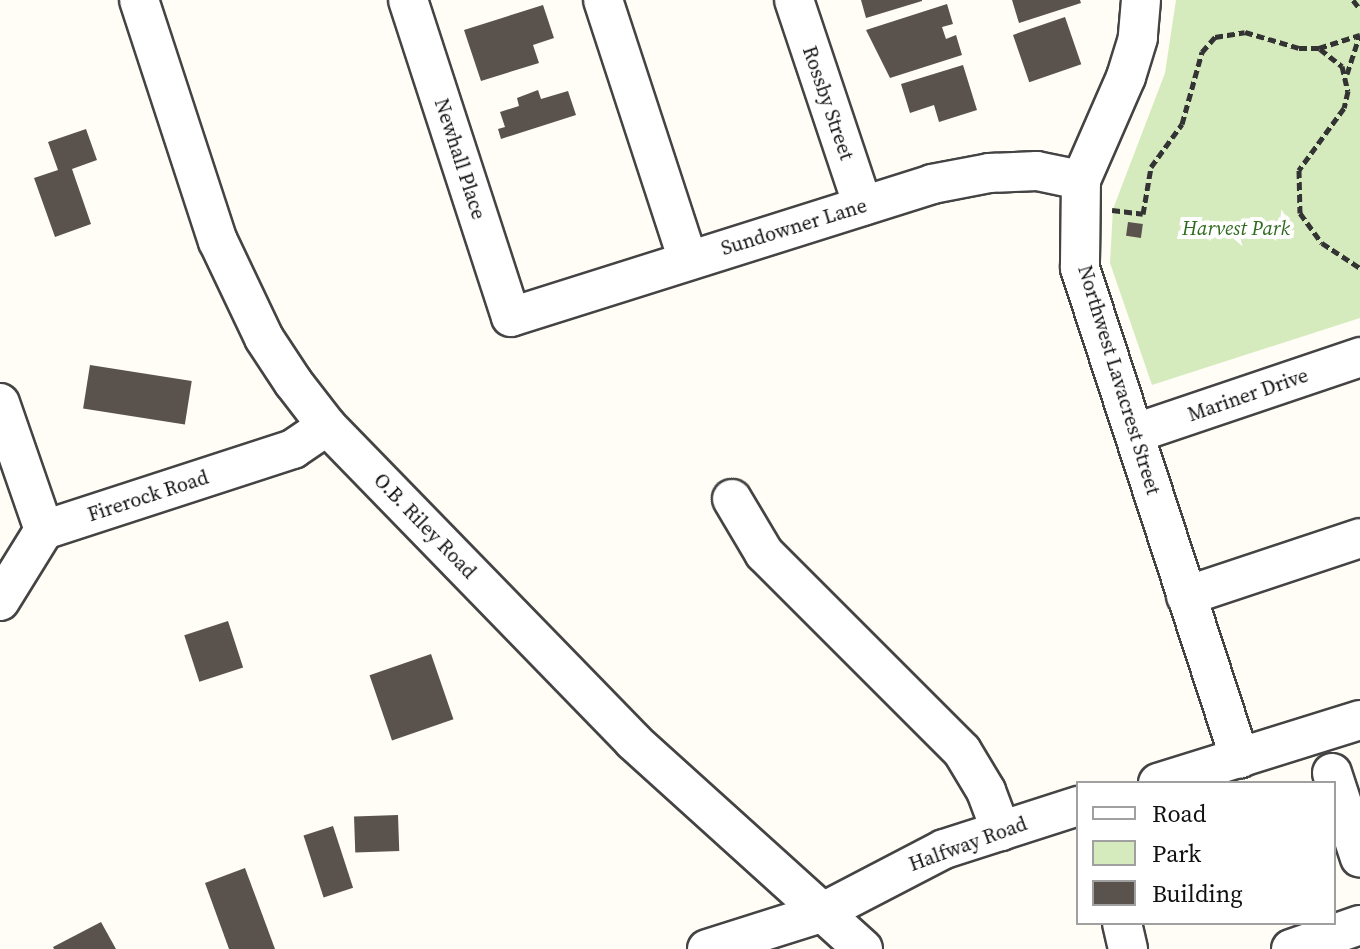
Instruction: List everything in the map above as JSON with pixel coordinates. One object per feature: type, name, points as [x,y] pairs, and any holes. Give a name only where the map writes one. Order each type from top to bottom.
[{"type":"street","name":"O.B. Riley Road","points":[[139,0],[241,294],[264,338],[327,426],[633,741],[863,949]]},
{"type":"street","name":"Newhall Place","points":[[408,0],[511,317]]},
{"type":"street","points":[[603,0],[688,260]]},
{"type":"street","name":"Rossby Street","points":[[794,0],[863,206]]},
{"type":"street","name":"Northwest Lavacrest Street","points":[[1141,0],[1138,38],[1126,77],[1081,180],[1080,268],[1240,759]]},
{"type":"street","name":"Sundowner Lane","points":[[511,317],[863,206],[989,173],[1037,171],[1081,180]]},
{"type":"street","name":"Mariner Drive","points":[[1136,433],[1360,357]]},
{"type":"street","points":[[0,403],[44,530],[0,601]]},
{"type":"street","name":"Firerock Road","points":[[44,530],[293,449],[327,426]]},
{"type":"street","points":[[732,499],[764,553],[962,751],[986,791],[1001,831]]},
{"type":"street","points":[[1186,596],[1360,538]]},
{"type":"street","points":[[1165,781],[1360,720]]},
{"type":"street","points":[[1332,773],[1335,781]]},
{"type":"street","points":[[1336,785],[1360,858]]},
{"type":"street","name":"Halfway Road","points":[[707,949],[749,943],[821,913],[896,870],[1076,807]]},
{"type":"street","points":[[1122,925],[1128,949]]},
{"type":"street","points":[[1291,949],[1360,925]]},
{"type":"path","points":[[1353,0],[1360,9]]},
{"type":"path","points":[[1111,210],[1143,214],[1151,167],[1182,124],[1202,52],[1215,37],[1245,32],[1299,48],[1319,48],[1359,36]]},
{"type":"path","points":[[1359,36],[1347,75],[1344,108],[1306,154],[1297,191],[1309,231],[1360,268]]},
{"type":"path","points":[[1319,48],[1347,75]]},
{"type":"green space","name":"Harvest Park","points":[[1176,0],[1360,0],[1360,318],[1152,385],[1110,263],[1113,209],[1165,73]]},
{"type":"building","points":[[861,0],[922,0],[922,1],[866,18]]},
{"type":"building","points":[[1012,0],[1080,0],[1081,3],[1019,23]]},
{"type":"building","points":[[947,4],[953,24],[942,27],[946,39],[956,35],[962,55],[890,78],[866,30]]},
{"type":"building","points":[[543,5],[554,38],[533,45],[539,63],[481,81],[464,30]]},
{"type":"building","points":[[1065,17],[1081,64],[1029,82],[1013,35]]},
{"type":"building","points":[[963,65],[977,110],[939,122],[934,105],[910,113],[901,84]]},
{"type":"building","points":[[538,90],[541,99],[568,91],[576,115],[501,139],[498,129],[505,127],[500,112],[519,106],[517,98]]},
{"type":"building","points":[[86,129],[97,160],[72,169],[91,224],[55,237],[34,178],[58,170],[48,142]]},
{"type":"building","points":[[1128,222],[1143,224],[1141,238],[1126,236]]},
{"type":"building","points":[[90,365],[192,381],[185,425],[83,408]]},
{"type":"building","points":[[228,621],[243,668],[199,682],[184,635]]},
{"type":"building","points":[[431,654],[453,719],[392,740],[370,675]]},
{"type":"building","points":[[398,815],[399,851],[355,853],[354,817]]},
{"type":"building","points":[[333,826],[353,888],[324,897],[304,836]]},
{"type":"building","points":[[245,868],[275,949],[229,949],[205,883]]},
{"type":"building","points":[[101,922],[116,949],[54,949],[53,947]]}]
